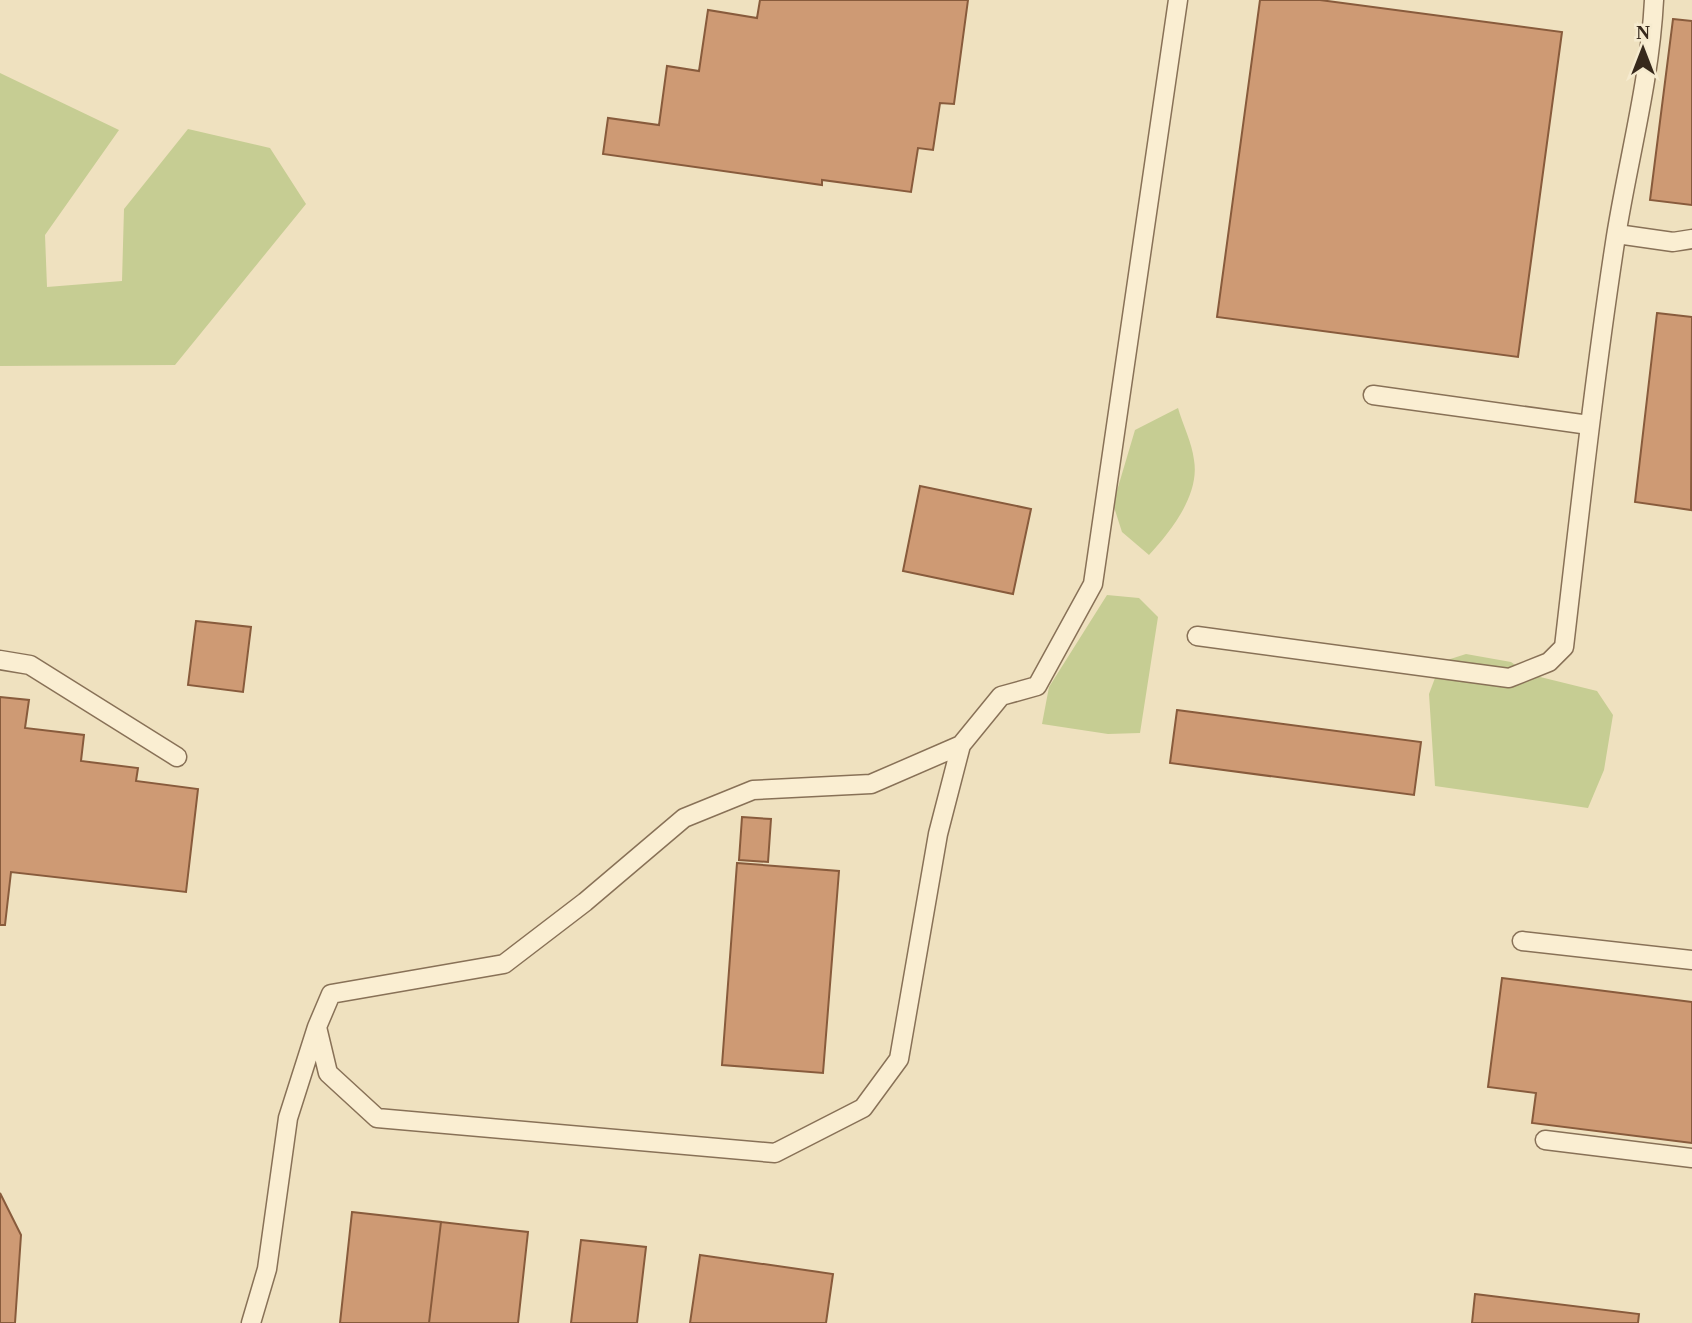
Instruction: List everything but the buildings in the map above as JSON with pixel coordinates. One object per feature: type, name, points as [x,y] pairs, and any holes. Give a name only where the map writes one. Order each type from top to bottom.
[{"type":"lane","points":[[317,1027],[328,1073],[377,1118],[775,1153],[863,1108],[899,1059],[938,834],[961,745],[1001,696],[1037,686],[1093,584],[1178,0]]},
{"type":"lane","points":[[1197,636],[1509,678],[1549,662],[1564,647],[1589,425],[1617,234],[1651,57],[1654,0]]},
{"type":"lane","points":[[1617,234],[1672,243],[1692,239]]},
{"type":"lane","points":[[1373,395],[1589,425]]},
{"type":"lane","points":[[0,660],[30,665],[177,757]]},
{"type":"lane","points":[[251,1323],[267,1269],[288,1118],[317,1027],[331,994],[504,964],[584,902],[684,818],[753,790],[871,784],[961,745]]},
{"type":"lane","points":[[1522,941],[1692,960]]},
{"type":"lane","points":[[1545,1140],[1692,1158]]},
{"type":"green space","points":[[0,73],[119,130],[45,235],[47,287],[122,281],[124,209],[188,129],[270,148],[306,204],[175,365],[0,366]]},
{"type":"green space","points":[[1178,408],[1193,454],[1193,486],[1182,512],[1149,555],[1122,532],[1113,504],[1135,430]]},
{"type":"green space","points":[[1107,595],[1139,598],[1158,617],[1140,733],[1108,734],[1042,724],[1049,687]]},
{"type":"green space","points":[[1466,654],[1511,662],[1528,674],[1597,691],[1613,715],[1604,770],[1588,808],[1435,786],[1429,694],[1441,662]]}]
